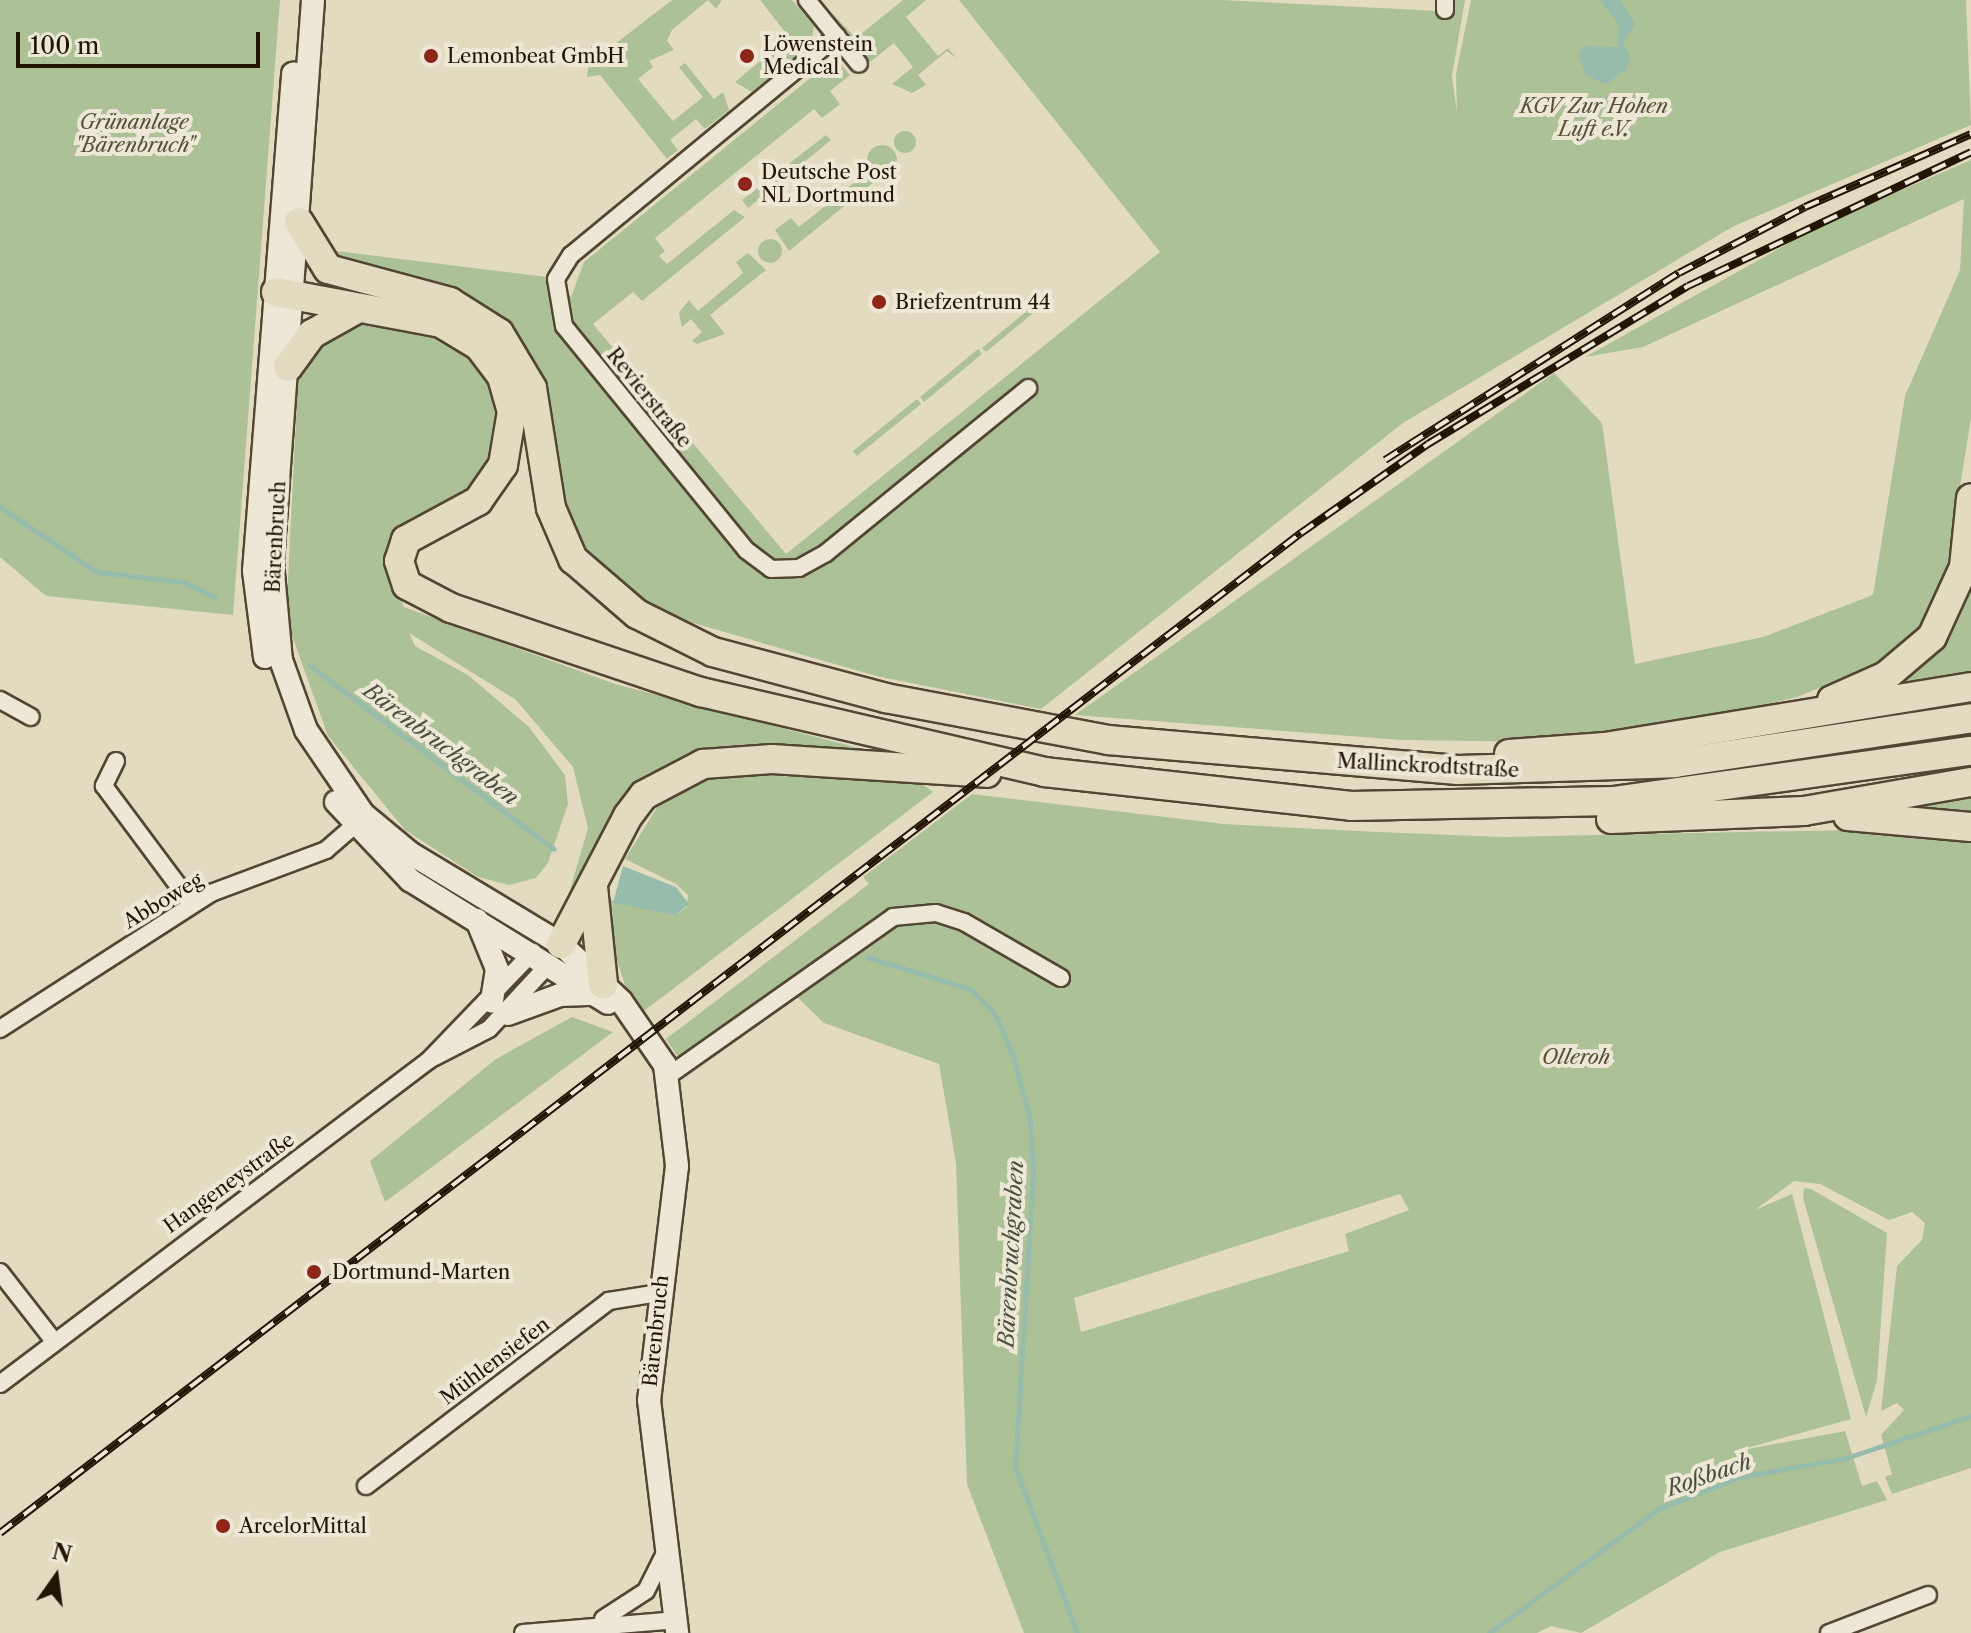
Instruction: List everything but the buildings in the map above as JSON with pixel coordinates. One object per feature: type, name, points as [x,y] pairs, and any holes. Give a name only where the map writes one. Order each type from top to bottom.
[{"type":"highway","points":[[299,222],[328,269],[377,288]]},
{"type":"highway","points":[[287,292],[377,288]]},
{"type":"highway","name":"Mallinckrodtstraße","points":[[377,288],[466,309],[516,354],[536,406],[555,526],[573,559],[611,597],[713,652],[886,698],[1108,740],[1458,770],[1622,767],[1794,749],[1971,718]]},
{"type":"highway","points":[[287,292],[461,332],[493,360],[509,393],[511,446],[493,483],[478,501],[417,530],[401,550],[402,574],[420,596],[701,692],[1044,772]]},
{"type":"highway","points":[[288,367],[312,334],[355,310]]},
{"type":"highway","points":[[1750,721],[1855,691],[1914,656],[1956,594],[1971,498]]},
{"type":"highway","points":[[1357,762],[1605,747],[1971,687]]},
{"type":"highway","name":"Mallinckrodtstraße","points":[[1044,772],[1248,798],[1451,808],[1706,792],[1971,751]]},
{"type":"highway","points":[[548,953],[644,795],[703,764],[772,759],[946,774],[1044,772]]},
{"type":"highway","points":[[1451,808],[1574,821],[1804,811],[1971,782]]},
{"type":"highway","points":[[1804,811],[1971,827]]},
{"type":"highway","points":[[593,883],[600,989]]},
{"type":"main road","name":"Bärenbruch","points":[[298,0],[287,292],[288,367],[273,596],[281,660],[306,730],[383,833],[600,989],[627,1012],[668,1076],[677,1166],[659,1293],[649,1400],[677,1626]]},
{"type":"main road","name":"Bärenbruch","points":[[313,0],[299,222],[287,292],[254,571],[258,622],[282,713],[354,826],[410,880],[477,920],[548,953]]},
{"type":"main road","points":[[477,920],[497,969],[500,1008],[600,989]]},
{"type":"street","points":[[807,0],[859,64]]},
{"type":"street","name":"Revierstraße","points":[[837,36],[571,255],[556,279],[564,326],[746,550],[771,569],[799,568],[826,553],[1028,388]]},
{"type":"street","points":[[0,700],[32,716]]},
{"type":"street","points":[[116,761],[104,786],[192,904]]},
{"type":"street","name":"Abboweg","points":[[1,1026],[192,904],[326,850],[354,826]]},
{"type":"street","points":[[668,1076],[893,917],[936,913],[964,922],[1061,978]]},
{"type":"street","name":"Hangeneystraße","points":[[0,1384],[500,1008],[548,953]]},
{"type":"street","points":[[0,1272],[54,1341]]},
{"type":"street","name":"Mühlensiefen","points":[[366,1486],[609,1301],[659,1293]]},
{"type":"street","points":[[595,1622],[646,1591],[668,1546]]},
{"type":"street","points":[[1829,1633],[1928,1595]]},
{"type":"street","points":[[523,1633],[595,1622],[677,1626]]},
{"type":"green space","name":"Grünanlage \"Bärenbruch\"","points":[[0,0],[280,0],[233,615],[46,596],[0,557]]},
{"type":"green space","points":[[672,0],[708,0],[672,30],[667,41],[674,50],[649,61],[653,67],[638,79],[673,121],[703,97],[679,67],[685,63],[714,99],[723,92],[729,110],[705,129],[696,119],[670,140],[678,150],[667,159],[600,75],[587,77],[591,46],[611,47]]},
{"type":"green space","points":[[708,0],[722,0],[716,9]]},
{"type":"green space","points":[[760,0],[792,0],[814,26],[811,44],[752,92],[735,82],[789,37]]},
{"type":"green space","points":[[903,0],[926,0],[906,17],[938,56],[948,48],[957,59],[947,51],[918,75],[926,85],[912,93],[892,84],[913,67],[894,43],[870,62],[823,4],[856,38]]},
{"type":"green space","name":"KGV Zur Hohen Luft e.V.","points":[[959,0],[1222,0],[1440,11],[1441,0],[1465,0],[1452,76],[1457,113],[1456,74],[1471,0],[1966,0],[1971,125],[1734,226],[1403,423],[1041,709],[876,676],[659,613],[602,575],[568,527],[537,375],[348,272],[328,250],[555,278],[571,297],[584,262],[835,58],[850,75],[830,91],[840,104],[822,118],[814,109],[655,238],[665,251],[659,256],[667,264],[734,210],[745,217],[642,301],[633,292],[593,324],[786,554],[1160,252]]},
{"type":"green space","points":[[905,131],[913,134],[916,142],[913,150],[905,153],[897,150],[894,142],[897,134]]},
{"type":"green space","points":[[826,135],[831,140],[748,208],[742,200]]},
{"type":"green space","points":[[882,145],[888,146],[896,154],[896,166],[888,174],[882,175],[876,174],[868,166],[867,160],[868,154],[876,146]]},
{"type":"green space","points":[[1971,160],[1971,418],[1947,568],[1935,609],[1888,660],[1797,697],[1677,726],[1551,742],[1402,740],[1075,715],[1554,373],[1602,423],[1635,664],[1763,637],[1873,595],[1905,396],[1960,270],[1964,199],[1643,347],[1585,357],[1823,224]]},
{"type":"green space","points":[[857,164],[874,182],[789,251],[775,230],[791,218],[799,227],[860,178]]},
{"type":"green space","points":[[770,239],[778,243],[782,251],[778,259],[770,263],[762,259],[758,251],[762,243]]},
{"type":"green space","points":[[748,253],[766,270],[710,315],[725,334],[697,344],[692,341],[702,332],[691,319],[682,327],[679,313],[689,300],[698,311],[743,273],[736,262]]},
{"type":"green space","points":[[1034,305],[1038,309],[986,352],[982,348]]},
{"type":"green space","points":[[353,322],[459,341],[500,395],[498,454],[473,490],[386,558],[404,607],[615,684],[885,755],[672,768],[562,918],[588,828],[573,767],[516,700],[409,633],[415,646],[468,675],[529,727],[565,775],[568,804],[548,863],[536,878],[509,885],[478,877],[405,830],[328,736],[286,619],[298,378],[306,354]]},
{"type":"green space","points":[[978,349],[982,354],[924,402],[920,397]]},
{"type":"green space","points":[[917,399],[921,404],[857,456],[853,451]]},
{"type":"green space","points":[[1971,555],[1971,673],[1883,691]]},
{"type":"green space","points":[[719,773],[921,783],[933,792],[644,1011],[630,1000],[613,949],[610,900],[676,915],[687,907],[688,895],[676,884],[625,859],[661,801]]},
{"type":"green space","points":[[1971,793],[1971,820],[1900,807]]},
{"type":"green space","name":"Olleroh","points":[[972,794],[1224,824],[1378,832],[1505,837],[1847,830],[1971,840],[1971,1468],[1892,1494],[1885,1477],[1892,1474],[1881,1435],[1904,1410],[1897,1403],[1881,1411],[1897,1266],[1922,1240],[1925,1223],[1912,1212],[1889,1220],[1820,1184],[1794,1181],[1755,1210],[1792,1194],[1851,1419],[1732,1452],[1845,1431],[1862,1486],[1877,1481],[1887,1500],[1720,1552],[1581,1633],[1551,1626],[1537,1633],[1024,1633],[967,1484],[956,1163],[939,1064],[824,1023],[789,989],[685,1067],[666,1039],[869,884],[863,877]],"holes":[[[1400,1194],[1409,1210],[1345,1234],[1349,1251],[1081,1332],[1074,1298]]]},
{"type":"green space","points":[[572,1017],[613,1032],[385,1202],[370,1161],[496,1059]]},
{"type":"green space","points":[[1804,1188],[1811,1189],[1887,1233],[1877,1380],[1866,1417],[1803,1198]]},
{"type":"shaded area","points":[[1600,0],[1620,0],[1635,24],[1623,42],[1630,57],[1626,70],[1606,84],[1586,75],[1579,56],[1583,46],[1617,47],[1619,25]]},
{"type":"shaded area","points":[[623,866],[676,887],[689,904],[676,915],[613,903]]},
{"type":"waterway","name":"Bärenbruchgraben","points":[[0,507],[97,572],[184,582],[215,597]]},
{"type":"waterway","name":"Bärenbruchgraben","points":[[309,665],[554,849]]},
{"type":"waterway","name":"Bärenbruchgraben","points":[[867,957],[970,989],[995,1014],[1013,1056],[1030,1120],[1033,1174],[1015,1467],[1077,1633]]},
{"type":"waterway","name":"Roßbach","points":[[1489,1633],[1658,1509],[1740,1477],[1846,1458],[1971,1416]]},
{"type":"railway","points":[[1385,460],[1679,273],[1805,207],[1971,134]]},
{"type":"railway","points":[[0,1533],[1301,533],[1428,444],[1688,286],[1971,152]]},
{"type":"place","name":"Lemonbeat GmbH","points":[[431,56]]},
{"type":"place","name":"Löwenstein Medical","points":[[747,56]]},
{"type":"place","name":"Deutsche Post NL Dortmund","points":[[745,184]]},
{"type":"place","name":"Briefzentrum 44","points":[[879,302]]},
{"type":"place","name":"Dortmund-Marten","points":[[314,1272]]},
{"type":"place","name":"ArcelorMittal","points":[[223,1526]]}]
